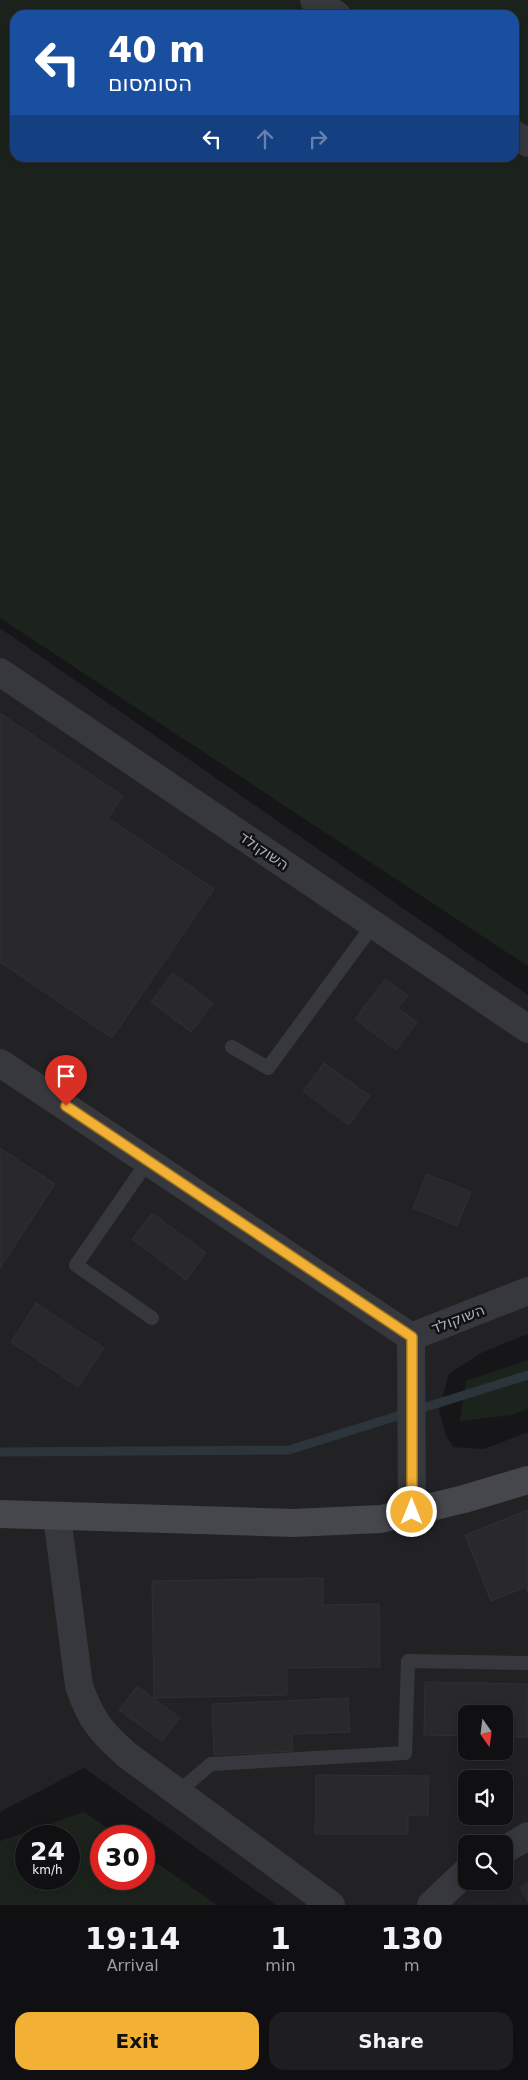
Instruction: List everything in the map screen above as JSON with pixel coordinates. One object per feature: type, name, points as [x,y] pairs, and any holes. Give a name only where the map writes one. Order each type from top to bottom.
[{"type":"street","points":[[314,0],[329,10]]},
{"type":"street","name":"השוקולד","points":[[0,672],[528,1029]]},
{"type":"street","points":[[0,1063],[412,1337]]},
{"type":"street","name":"השוקולד","points":[[412,1512],[412,1337],[528,1292]]},
{"type":"street","points":[[0,1514],[293,1523],[381,1519],[528,1480]]},
{"type":"street","points":[[57,1516],[79,1686],[87,1709],[103,1733],[127,1755],[331,1905]]},
{"type":"street","points":[[513,1845],[528,1836]]},
{"type":"street","points":[[431,1905],[458,1880]]},
{"type":"lane","points":[[232,1047],[268,1068],[373,925]]},
{"type":"lane","points":[[148,1161],[76,1265],[152,1318]]},
{"type":"lane","points":[[178,1792],[211,1764],[405,1753],[408,1661],[528,1662]]},
{"type":"shaded area","points":[[0,0],[528,0],[528,966],[0,618]]},
{"type":"shaded area","points":[[0,628],[528,995],[528,1334],[481,1353],[449,1374],[439,1409],[446,1436],[453,1447],[484,1449],[528,1432],[528,1905],[276,1905],[84,1768],[0,1812]]},
{"type":"shaded area","points":[[528,1360],[528,1408],[512,1415],[460,1421],[466,1381]]},
{"type":"shaded area","points":[[84,1812],[103,1825],[90,1825],[90,1890],[155,1890],[155,1862],[217,1905],[0,1905],[0,1841],[15,1836],[15,1890],[80,1890],[80,1825],[46,1825]]},
{"type":"building","points":[[0,713],[123,796],[108,818],[214,889],[112,1038],[0,962]]},
{"type":"building","points":[[173,973],[213,1003],[191,1032],[151,1002]]},
{"type":"building","points":[[385,979],[408,996],[398,1008],[417,1022],[396,1050],[355,1019]]},
{"type":"building","points":[[324,1063],[370,1096],[349,1125],[303,1091]]},
{"type":"building","points":[[0,1148],[55,1184],[0,1268]]},
{"type":"building","points":[[427,1174],[471,1192],[457,1226],[413,1208]]},
{"type":"building","points":[[152,1213],[206,1253],[186,1280],[132,1239]]},
{"type":"building","points":[[36,1303],[104,1348],[78,1387],[11,1342]]},
{"type":"building","points":[[528,1510],[528,1593],[526,1587],[491,1601],[465,1535]]},
{"type":"building","points":[[323,1578],[323,1605],[379,1604],[380,1667],[287,1668],[287,1695],[154,1698],[152,1581]]},
{"type":"building","points":[[425,1682],[528,1684],[528,1737],[513,1737],[513,1705],[458,1705],[458,1736],[424,1735]]},
{"type":"building","points":[[137,1686],[180,1718],[162,1741],[119,1710]]},
{"type":"building","points":[[348,1698],[350,1732],[292,1734],[293,1751],[214,1755],[212,1704]]},
{"type":"building","points":[[316,1775],[429,1776],[428,1815],[408,1815],[408,1834],[315,1834]]},
{"type":"building","points":[[528,1883],[528,1902],[520,1887]]},
{"type":"waterway","points":[[0,1452],[289,1450],[528,1375]]},
{"type":"route","points":[[66,1106],[412,1337],[412,1512]]}]
